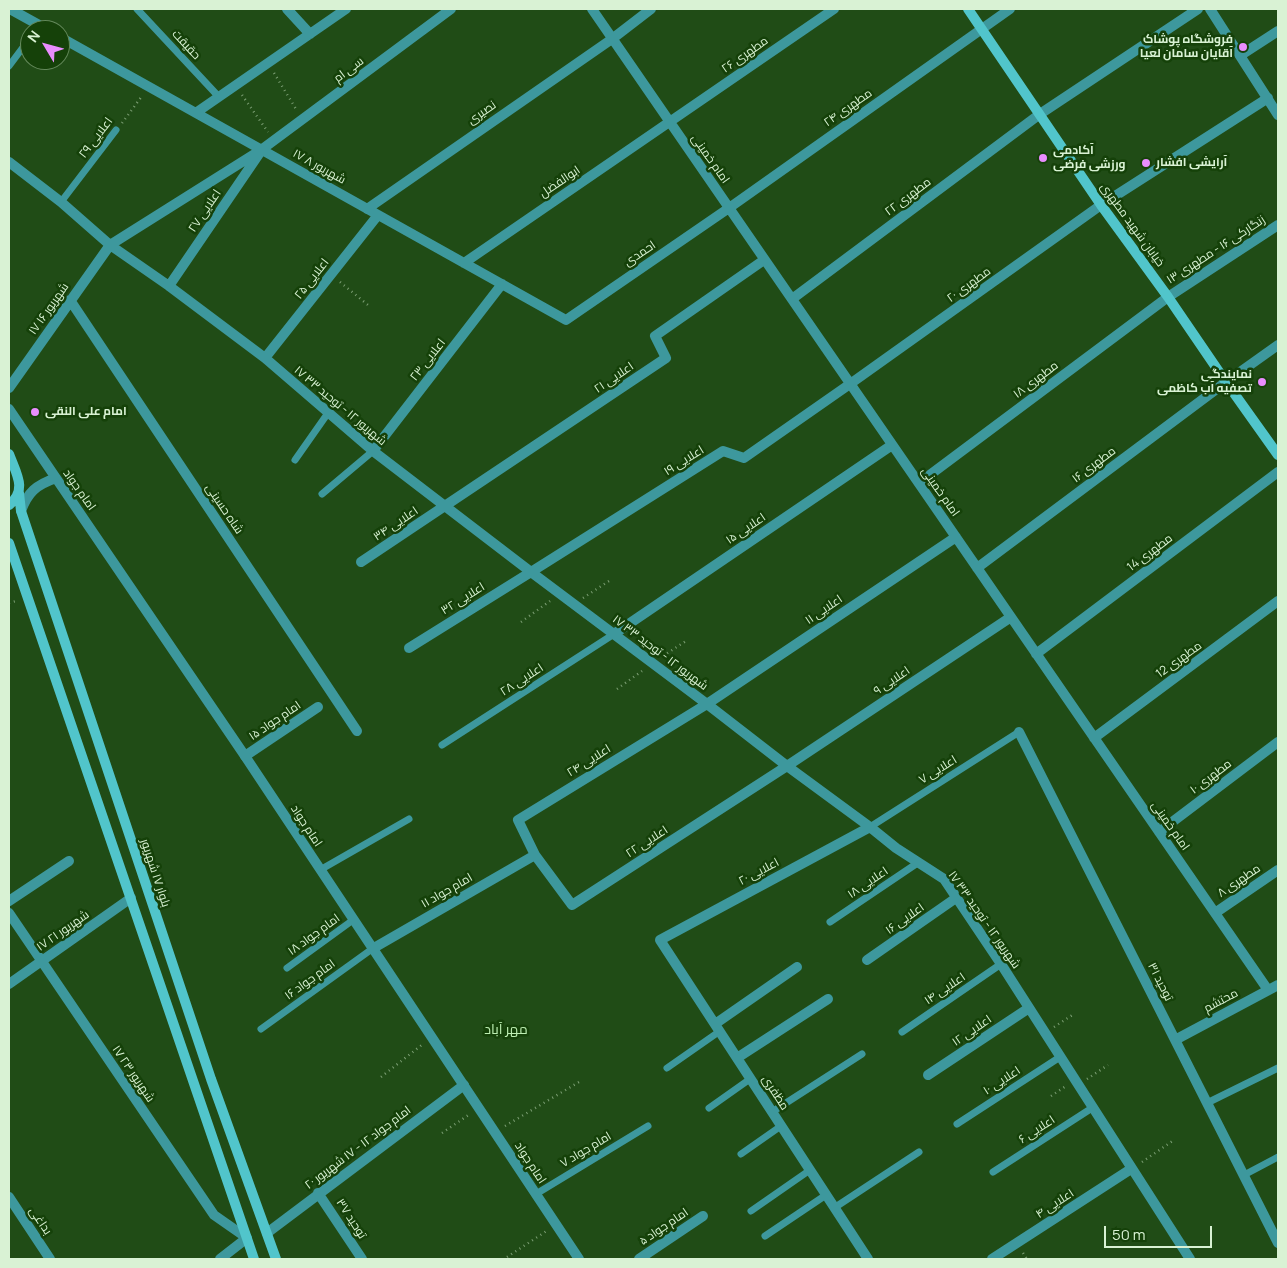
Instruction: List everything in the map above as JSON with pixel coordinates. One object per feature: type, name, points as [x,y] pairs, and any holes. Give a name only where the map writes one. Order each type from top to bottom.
[{"type":"main road","name":"خیابان شهید مطهری","points":[[968,9],[1101,205],[1168,297],[1278,455]]},
{"type":"main road","name":"بلوار ۱۷ شهریور","points":[[9,454],[18,482],[21,511],[210,1079],[276,1259]]},
{"type":"main road","points":[[9,505],[16,500],[19,493]]},
{"type":"main road","points":[[9,543],[254,1259]]},
{"type":"street","points":[[10,9],[29,20]]},
{"type":"street","points":[[287,9],[310,34]]},
{"type":"street","points":[[197,112],[346,9]]},
{"type":"street","name":"سی ام","points":[[110,245],[261,150],[451,9]]},
{"type":"street","name":"امام خمینی","points":[[592,9],[1268,990]]},
{"type":"street","name":"نصیری","points":[[367,209],[652,9]]},
{"type":"street","name":"مطهری ۲۶","points":[[670,122],[834,9]]},
{"type":"street","name":"مطهری ۲۴","points":[[729,208],[1010,9]]},
{"type":"street","name":"مطهری ۲۲","points":[[792,299],[1040,114],[1198,9]]},
{"type":"street","points":[[1210,9],[1278,115]]},
{"type":"street","points":[[1241,55],[1278,31]]},
{"type":"street","name":"۱۷ شهریور ۸","points":[[70,43],[566,320]]},
{"type":"street","name":"مطهری ۲۰","points":[[850,384],[1101,205],[1268,98]]},
{"type":"street","name":"ابوالفضل","points":[[464,263],[670,122]]},
{"type":"street","name":"اعلایی ۲۷","points":[[170,286],[261,150]]},
{"type":"street","name":"۱۷ شهریور ۱۲ - توحید ۳۳","points":[[9,162],[61,202],[110,245],[170,286],[265,358],[373,451],[896,848],[944,879],[1001,964],[1190,1259]]},
{"type":"street","name":"احمدی","points":[[566,320],[729,208]]},
{"type":"street","name":"اعلایی ۲۵","points":[[265,358],[378,215]]},
{"type":"street","name":"زنگارکی ۱۶ - مطهری ۱۳","points":[[1168,297],[1278,225]]},
{"type":"street","name":"۱۷ شهریور ۱۶","points":[[9,388],[110,245]]},
{"type":"street","name":"اعلایی ۲۱","points":[[445,506],[666,358],[656,336],[764,260]]},
{"type":"street","name":"اعلایی ۲۳","points":[[373,451],[502,284]]},
{"type":"street","name":"مطهری ۱۸","points":[[919,483],[1168,297]]},
{"type":"street","name":"شاه حسینی","points":[[70,300],[356,731]]},
{"type":"street","name":"مطهری ۱۶","points":[[977,568],[1278,344]]},
{"type":"street","name":"اعلایی ۱۹","points":[[531,572],[723,451],[744,458],[850,384]]},
{"type":"street","name":"امام جواد","points":[[9,409],[245,756],[579,1259]]},
{"type":"street","name":"اعلایی ۱۵","points":[[614,634],[892,445]]},
{"type":"street","name":"مطهری 14","points":[[1036,654],[1278,472]]},
{"type":"street","points":[[21,511],[26,499],[34,489],[44,482],[56,478]]},
{"type":"street","name":"اعلایی ۳۴","points":[[361,562],[445,506]]},
{"type":"street","name":"اعلایی ۱۱","points":[[707,704],[956,537]]},
{"type":"street","name":"اعلایی ۳۲","points":[[408,648],[531,572]]},
{"type":"street","name":"مطهری 12","points":[[1094,738],[1278,602]]},
{"type":"street","name":"اعلایی ۹","points":[[787,766],[1011,617]]},
{"type":"street","name":"اعلایی ۲۴","points":[[535,855],[518,820],[707,704]]},
{"type":"street","name":"امام جواد ۱۵","points":[[245,756],[318,707]]},
{"type":"street","name":"توحید ۳۱","points":[[1019,732],[1278,1242]]},
{"type":"street","name":"مطهری ۱۰","points":[[1159,832],[1278,742]]},
{"type":"street","name":"اعلایی ۲۲","points":[[535,855],[572,905],[787,766]]},
{"type":"street","name":"اعلایی ۲۰","points":[[660,940],[870,827]]},
{"type":"street","name":"امام جواد ۱۱","points":[[372,949],[535,855]]},
{"type":"street","points":[[9,901],[69,862]]},
{"type":"street","name":"مطهری ۸","points":[[1215,913],[1278,870]]},
{"type":"street","name":"۱۷ شهریور ۲۱","points":[[9,984],[131,898]]},
{"type":"street","name":"اعلایی ۱۶","points":[[868,960],[956,898]]},
{"type":"street","name":"۱۷ شهریور ۲۳","points":[[9,913],[214,1216],[247,1238]]},
{"type":"street","name":"مظفری","points":[[660,940],[868,1259]]},
{"type":"street","points":[[717,1027],[797,967]]},
{"type":"street","name":"محتشم","points":[[1175,1040],[1278,985]]},
{"type":"street","points":[[737,1058],[828,999]]},
{"type":"street","name":"اعلایی ۱۲","points":[[928,1075],[1029,1008]]},
{"type":"street","name":"امام جواد ۱۲ - ۱۷ شهریور ۲۰","points":[[267,1233],[464,1085]]},
{"type":"street","name":"اعلایی ۴","points":[[992,1259],[1131,1169]]},
{"type":"street","name":"توحید ۳۷","points":[[318,1193],[362,1259]]},
{"type":"street","name":"بداغی","points":[[9,1197],[50,1259]]},
{"type":"street","name":"امام جواد ۵","points":[[639,1259],[703,1216]]},
{"type":"street","points":[[220,1259],[247,1238]]},
{"type":"lane","name":"حقیقت","points":[[136,9],[219,97]]},
{"type":"lane","points":[[9,66],[20,51]]},
{"type":"lane","name":"اعلایی ۲۹","points":[[61,202],[116,130]]},
{"type":"lane","points":[[295,460],[328,412]]},
{"type":"lane","points":[[322,494],[373,451]]},
{"type":"lane","name":"اعلایی ۲۸","points":[[442,744],[614,634]]},
{"type":"lane","name":"اعلایی ۷","points":[[870,827],[1019,732]]},
{"type":"lane","points":[[320,870],[409,820]]},
{"type":"lane","name":"اعلایی ۱۸","points":[[830,922],[919,862]]},
{"type":"lane","name":"امام جواد ۱۸","points":[[287,968],[353,920]]},
{"type":"lane","name":"امام جواد ۱۶","points":[[261,1029],[372,949]]},
{"type":"lane","name":"اعلایی ۱۴","points":[[902,1032],[1001,964]]},
{"type":"lane","points":[[667,1068],[717,1027]]},
{"type":"lane","points":[[772,1112],[862,1054]]},
{"type":"lane","name":"اعلایی ۱۰","points":[[957,1124],[1060,1057]]},
{"type":"lane","points":[[1207,1103],[1278,1068]]},
{"type":"lane","points":[[709,1108],[750,1079]]},
{"type":"lane","name":"اعلایی ۶","points":[[993,1172],[1092,1108]]},
{"type":"lane","name":"امام جواد ۷","points":[[536,1194],[648,1126]]},
{"type":"lane","points":[[741,1154],[781,1126]]},
{"type":"lane","points":[[834,1208],[919,1152]]},
{"type":"lane","points":[[1244,1176],[1278,1157]]},
{"type":"lane","points":[[751,1211],[810,1170]]},
{"type":"lane","points":[[765,1236],[826,1194]]},
{"type":"path","points":[[268,63],[303,119]]},
{"type":"path","points":[[236,86],[274,141]]},
{"type":"path","name":"اعلایی ۲۹","points":[[116,130],[149,87]]},
{"type":"path","points":[[331,275],[368,305]]},
{"type":"path","points":[[573,604],[609,581]]},
{"type":"path","points":[[521,622],[560,594]]},
{"type":"path","points":[[617,689],[686,641]]},
{"type":"path","points":[[1044,1033],[1074,1014]]},
{"type":"path","points":[[381,1077],[432,1037]]},
{"type":"path","points":[[1051,1096],[1108,1064]]},
{"type":"path","points":[[495,1132],[579,1082]]},
{"type":"path","points":[[442,1133],[479,1108]]},
{"type":"path","points":[[1131,1169],[1174,1140]]},
{"type":"path","points":[[507,1257],[556,1225]]},
{"type":"place","name":"فروشگاه پوشاک آقایان سامان لعیا","points":[[1243,47]]},
{"type":"place","name":"آکادمی ورزشی فرضی","points":[[1043,158]]},
{"type":"place","name":"آرایشی افشار","points":[[1146,163]]},
{"type":"place","name":"نمایندگی تصفیه آب کاظمی","points":[[1262,382]]},
{"type":"place","name":"امام علی النقی","points":[[35,412]]},
{"type":"district","name":"مهر آباد","points":[[506,1030]]}]
